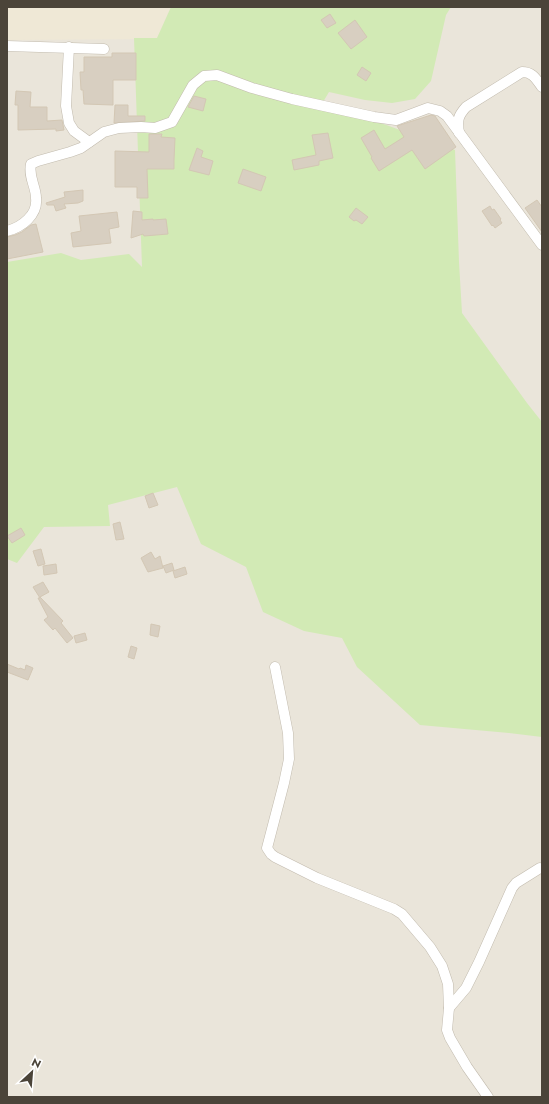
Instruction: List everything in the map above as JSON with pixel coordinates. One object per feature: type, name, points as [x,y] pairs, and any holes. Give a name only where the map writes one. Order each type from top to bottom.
[{"type":"street","points":[[7,46],[104,49]]},
{"type":"street","points":[[69,47],[66,106],[69,123],[74,131],[89,142]]},
{"type":"street","points":[[459,133],[458,127],[460,115],[466,107],[522,72],[529,72],[542,87]]},
{"type":"street","points":[[7,231],[24,223],[34,212],[37,199],[30,170],[32,164],[81,148],[104,132],[119,128],[155,128],[172,122],[193,85],[204,76],[217,75],[252,88],[292,99],[374,117],[396,120],[428,108],[440,111],[447,116],[542,245]]},
{"type":"street","points":[[275,667],[288,733],[289,759],[267,848],[270,854],[317,878],[394,909],[402,914],[430,947],[442,966],[448,984],[449,1008],[447,1030],[467,1067],[488,1097]]},
{"type":"street","points":[[449,1008],[466,988],[512,888],[516,883],[540,868]]},
{"type":"shaded area","points":[[7,7],[542,7],[542,1097],[7,1097]]},
{"type":"shaded area","points":[[7,7],[171,7],[157,39],[7,40]]},
{"type":"green space","points":[[171,7],[451,7],[446,15],[431,81],[415,99],[392,103],[365,100],[329,92],[323,102],[455,150],[462,313],[542,422],[542,737],[420,725],[357,667],[342,638],[304,631],[263,612],[246,567],[201,544],[177,487],[108,505],[110,526],[44,527],[17,563],[7,559],[7,262],[61,253],[81,260],[129,254],[142,267],[134,38],[157,38]]},
{"type":"building","points":[[330,14],[336,23],[327,28],[321,20]]},
{"type":"building","points":[[355,20],[367,37],[351,49],[338,33]]},
{"type":"building","points":[[112,53],[136,53],[136,80],[113,80],[113,105],[84,104],[83,90],[81,90],[80,72],[84,72],[84,57],[112,57]]},
{"type":"building","points":[[362,67],[371,73],[366,81],[357,75]]},
{"type":"building","points":[[16,91],[31,92],[30,107],[47,107],[47,121],[62,120],[64,130],[18,130],[18,105],[15,105]]},
{"type":"building","points":[[194,96],[206,99],[203,111],[188,107]]},
{"type":"building","points":[[115,105],[128,105],[128,116],[145,116],[145,121],[114,123]]},
{"type":"building","points":[[431,115],[435,116],[456,147],[425,169],[412,150],[379,171],[361,138],[374,130],[385,149],[404,137],[397,126]]},
{"type":"building","points":[[328,133],[333,158],[319,161],[319,165],[294,170],[292,160],[316,155],[312,135]]},
{"type":"building","points":[[149,134],[162,134],[161,137],[175,138],[174,169],[147,169],[148,198],[137,198],[137,187],[115,187],[115,151],[149,152]]},
{"type":"building","points":[[197,148],[203,151],[201,157],[213,161],[209,175],[189,170]]},
{"type":"building","points":[[243,169],[266,177],[261,191],[238,183]]},
{"type":"building","points":[[83,190],[83,201],[64,204],[66,208],[56,211],[54,205],[47,205],[46,203],[65,197],[64,192]]},
{"type":"building","points":[[537,200],[542,207],[542,232],[525,208]]},
{"type":"building","points":[[490,206],[492,210],[494,209],[502,223],[495,228],[482,211]]},
{"type":"building","points":[[356,208],[368,217],[362,224],[349,217]]},
{"type":"building","points":[[133,211],[142,212],[142,220],[166,219],[168,234],[144,236],[143,234],[131,238]]},
{"type":"building","points":[[117,212],[119,227],[109,229],[111,243],[73,247],[71,233],[81,231],[79,216]]},
{"type":"building","points":[[36,224],[43,252],[7,259],[7,237],[22,232],[31,225]]},
{"type":"building","points":[[153,493],[158,505],[149,508],[145,496]]},
{"type":"building","points":[[120,522],[124,539],[116,540],[113,524]]},
{"type":"building","points":[[21,528],[25,535],[12,543],[7,536]]},
{"type":"building","points":[[41,549],[45,564],[38,566],[33,551]]},
{"type":"building","points":[[151,552],[155,559],[160,556],[163,568],[148,572],[141,558]]},
{"type":"building","points":[[172,563],[174,570],[166,573],[163,566]]},
{"type":"building","points":[[56,564],[57,573],[44,575],[43,566]]},
{"type":"building","points":[[185,567],[187,574],[175,578],[173,571]]},
{"type":"building","points":[[43,582],[49,592],[40,597],[63,621],[61,623],[73,638],[67,643],[55,628],[53,630],[44,620],[48,617],[38,598],[40,598],[33,587]]},
{"type":"building","points":[[151,624],[160,626],[158,637],[150,635]]},
{"type":"building","points":[[85,633],[87,640],[76,643],[74,636]]},
{"type":"building","points":[[131,646],[137,648],[134,659],[128,657]]},
{"type":"building","points":[[7,664],[25,670],[26,665],[33,668],[28,680],[7,672]]}]
